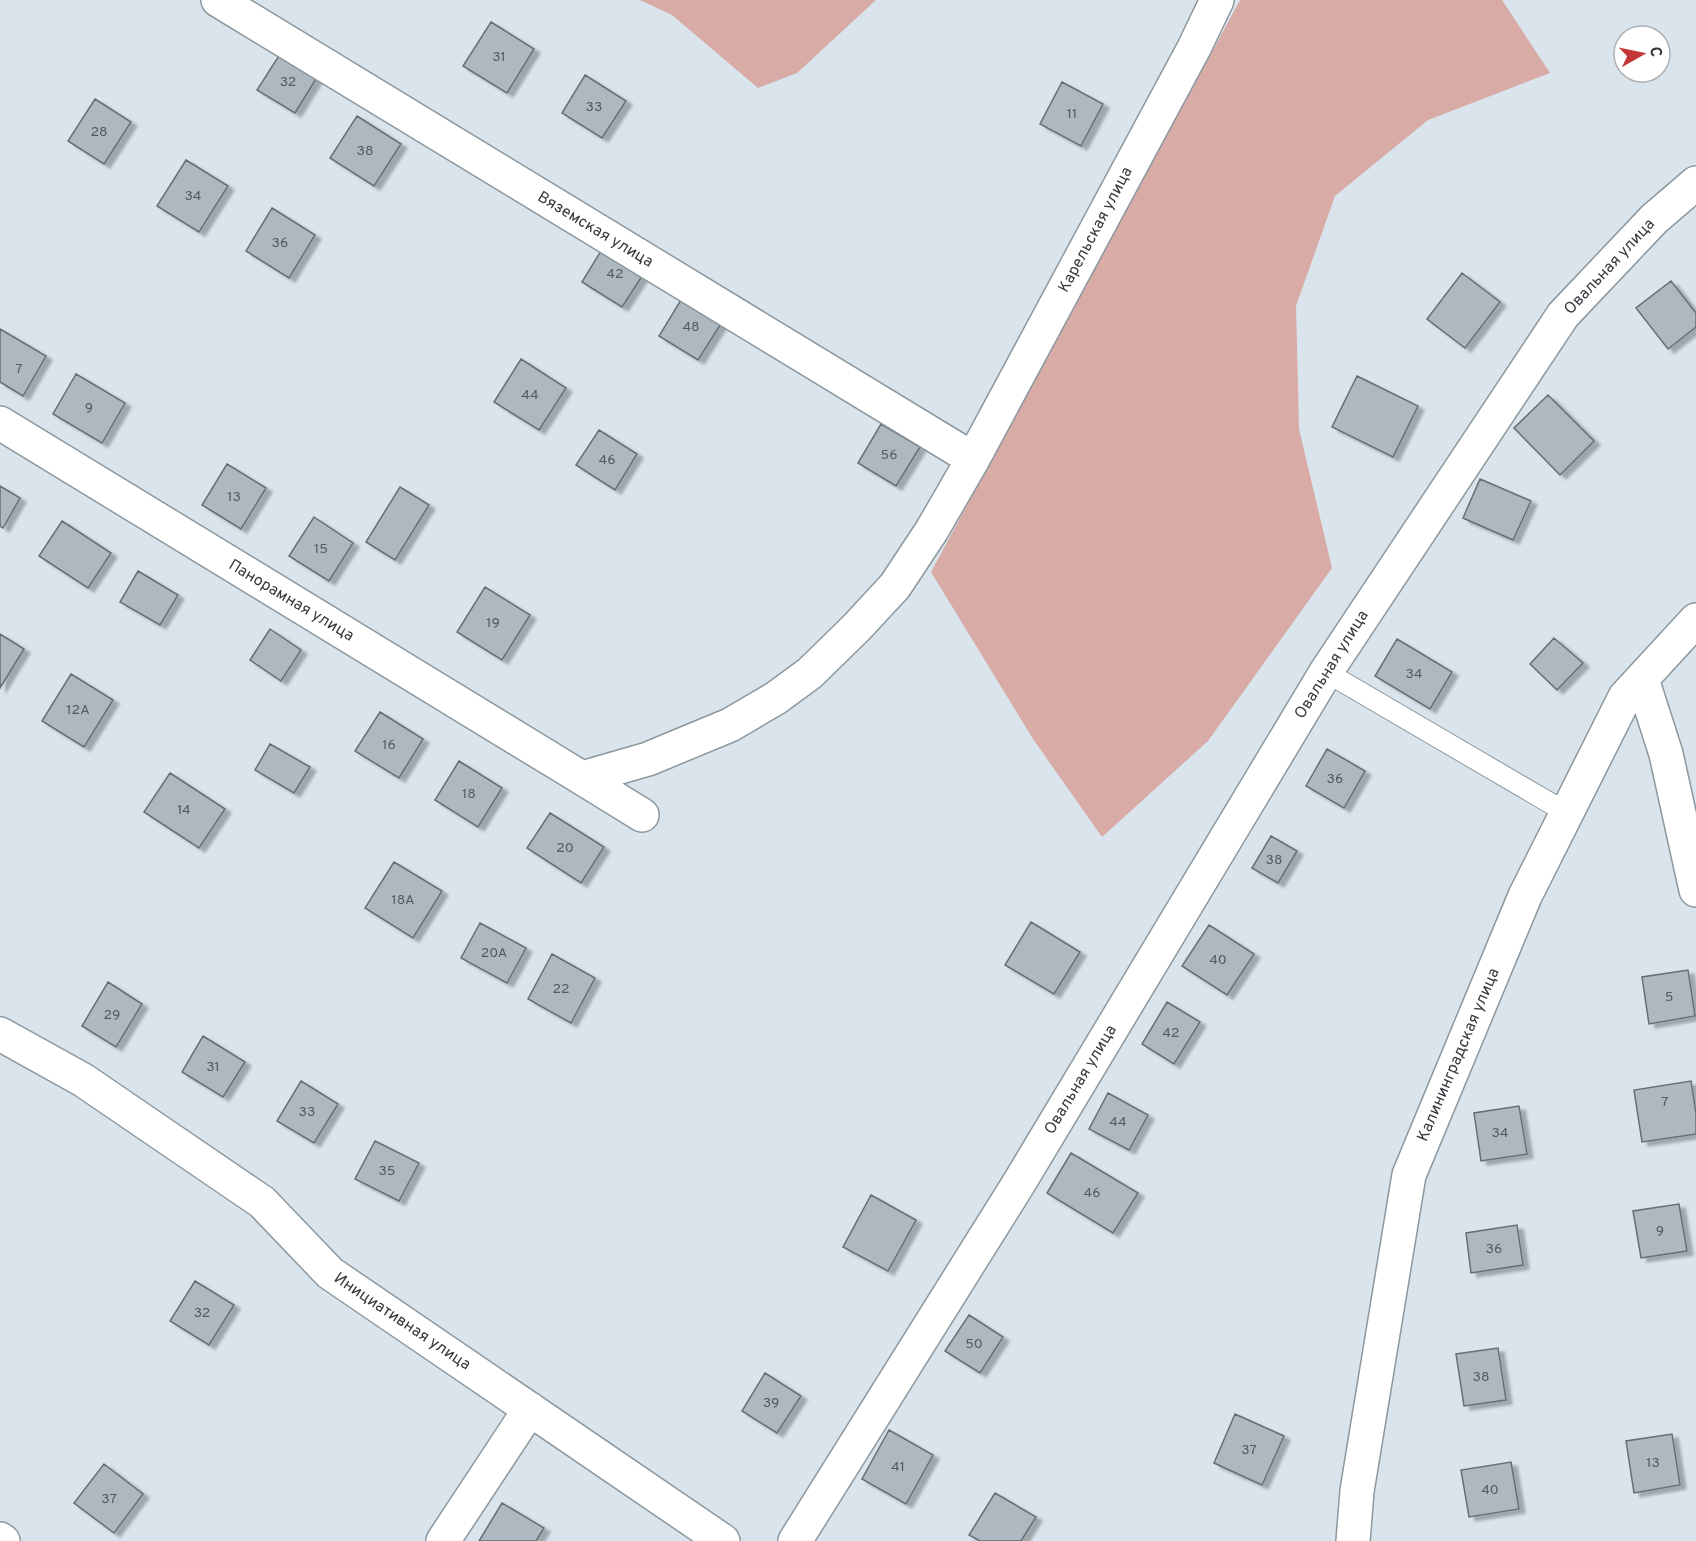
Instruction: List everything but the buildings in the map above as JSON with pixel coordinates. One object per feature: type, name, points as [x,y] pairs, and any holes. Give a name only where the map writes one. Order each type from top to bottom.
[{"type":"street","name":"Вяземская улица","points":[[218,0],[973,459]]},
{"type":"street","name":"Карельская улица","points":[[973,459],[1194,48],[1217,0]]},
{"type":"street","name":"Овальная улица","points":[[795,1541],[1019,1183],[1326,672],[1563,315],[1654,219],[1696,183]]},
{"type":"street","name":"Панорамная улица","points":[[0,423],[642,815]]},
{"type":"street","points":[[582,778],[648,759],[730,725],[776,698],[810,673],[895,586],[932,531],[973,459]]},
{"type":"street","name":"Калининградская улица","points":[[1353,1541],[1357,1491],[1409,1175],[1525,896],[1624,697],[1696,620]]},
{"type":"street","points":[[1642,679],[1666,754],[1696,890]]},
{"type":"street","name":"Инициативная улица","points":[[0,1034],[83,1080],[262,1202],[330,1273],[723,1541]]},
{"type":"street","points":[[443,1541],[530,1409]]},
{"type":"lane","points":[[1326,672],[1567,813]]},
{"type":"shaded area","points":[[640,0],[876,0],[797,73],[758,88],[672,15]]},
{"type":"shaded area","points":[[1240,0],[1502,0],[1550,73],[1428,120],[1335,196],[1296,306],[1299,429],[1332,568],[1208,741],[1102,837],[1033,739],[931,572]]}]
